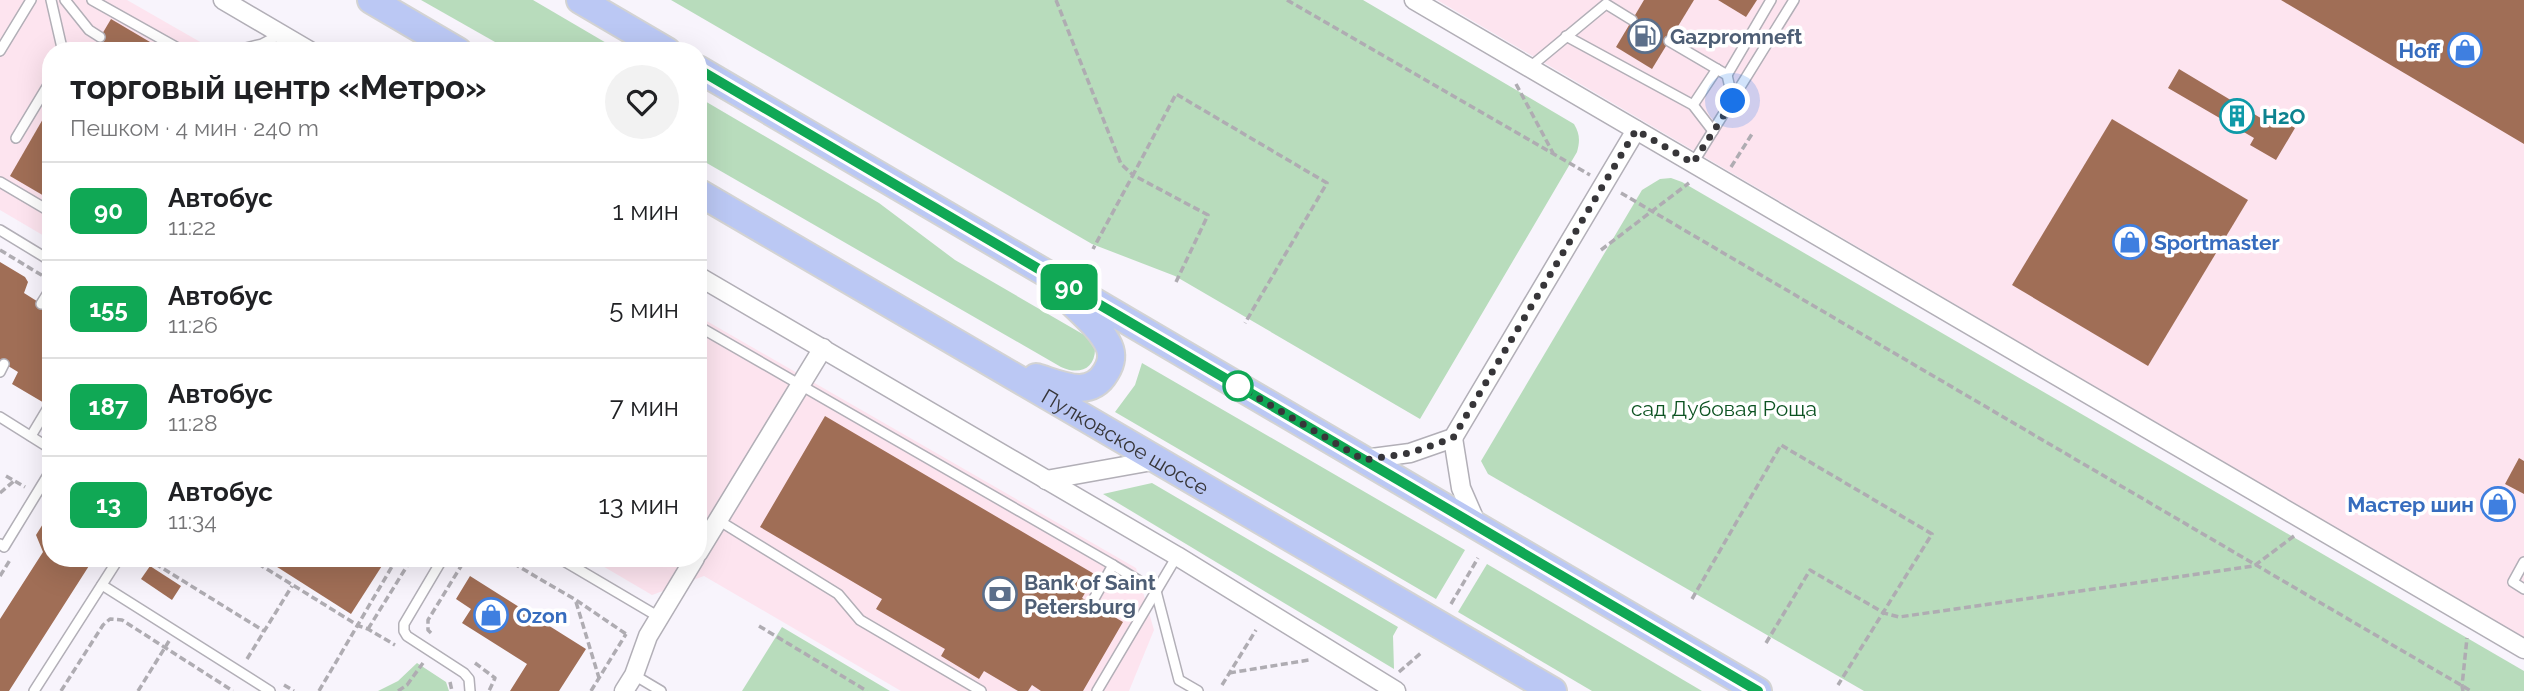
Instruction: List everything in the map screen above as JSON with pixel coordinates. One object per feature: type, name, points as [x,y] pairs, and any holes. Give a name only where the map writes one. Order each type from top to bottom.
[{"type":"main road","points":[[371,0],[442,42]]},
{"type":"main road","points":[[580,0],[652,42]]},
{"type":"main road","points":[[707,74],[1758,691]]},
{"type":"main road","name":"Пулковское шоссе","points":[[707,196],[1553,691]]},
{"type":"main road","points":[[1004,370],[1082,389],[1098,383],[1110,365],[1112,356],[1108,344],[1044,272]]},
{"type":"street","points":[[223,0],[295,42]]},
{"type":"street","points":[[1414,0],[2524,649]]},
{"type":"street","points":[[1478,527],[1461,488],[1453,438],[1636,130]]},
{"type":"street","points":[[707,280],[1177,556],[1396,691]]},
{"type":"street","points":[[707,538],[823,348]]},
{"type":"street","points":[[1364,460],[1410,453],[1453,438]]},
{"type":"street","points":[[1046,480],[1158,460]]},
{"type":"street","points":[[624,691],[634,675],[659,617],[690,567]]},
{"type":"lane","points":[[0,51],[31,0]]},
{"type":"lane","points":[[51,0],[61,42]]},
{"type":"lane","points":[[65,0],[89,30],[100,37]]},
{"type":"lane","points":[[92,0],[167,42]]},
{"type":"lane","points":[[1733,101],[1727,75],[1771,0]]},
{"type":"lane","points":[[1693,163],[1794,0]]},
{"type":"lane","points":[[1530,67],[1607,2],[1632,20]]},
{"type":"lane","points":[[266,42],[281,34]]},
{"type":"lane","points":[[1566,36],[1693,105],[1713,131]]},
{"type":"lane","points":[[1669,41],[1727,75]]},
{"type":"lane","points":[[1693,105],[1717,69]]},
{"type":"lane","points":[[16,138],[42,95]]},
{"type":"lane","points":[[0,182],[42,207]]},
{"type":"lane","points":[[0,230],[42,256]]},
{"type":"lane","points":[[707,331],[1156,591],[1179,680],[1198,691]]},
{"type":"lane","points":[[0,417],[42,443]]},
{"type":"lane","points":[[31,436],[42,419]]},
{"type":"lane","points":[[1,548],[42,484]]},
{"type":"lane","points":[[718,520],[838,594],[860,620],[981,691]]},
{"type":"lane","points":[[1097,691],[1177,556]]},
{"type":"lane","points":[[2524,562],[2512,582],[2524,589]]},
{"type":"lane","points":[[1091,604],[1113,565]]},
{"type":"lane","points":[[34,691],[113,567]]},
{"type":"lane","points":[[438,567],[404,624],[404,631],[464,673],[469,679],[470,691]]},
{"type":"lane","points":[[574,567],[659,617]]},
{"type":"lane","points":[[102,585],[270,691]]},
{"type":"lane","points":[[634,675],[661,691]]},
{"type":"path","points":[[1056,0],[1121,164],[1133,175],[1208,215],[1176,282]]},
{"type":"path","points":[[1287,0],[1576,168]]},
{"type":"path","points":[[1516,84],[1556,156]]},
{"type":"path","points":[[1093,249],[1176,94],[1327,183],[1245,323]]},
{"type":"path","points":[[1601,250],[1690,182]]},
{"type":"path","points":[[1632,199],[2471,691]]},
{"type":"path","points":[[0,250],[42,276]]},
{"type":"path","points":[[1692,599],[1781,444],[1932,534],[1839,685]]},
{"type":"path","points":[[0,493],[13,481]]},
{"type":"path","points":[[1766,643],[1810,570],[1884,613],[1899,617],[2254,566],[2291,538]]},
{"type":"path","points":[[1449,607],[1478,558]]},
{"type":"path","points":[[0,576],[10,560]]},
{"type":"path","points":[[161,567],[264,631]]},
{"type":"path","points":[[264,567],[401,649]]},
{"type":"path","points":[[322,690],[392,567]]},
{"type":"path","points":[[368,629],[406,567]]},
{"type":"path","points":[[434,637],[428,630],[428,620],[460,567]]},
{"type":"path","points":[[519,567],[646,644]]},
{"type":"path","points":[[256,667],[246,661],[292,585]]},
{"type":"path","points":[[576,600],[599,678]]},
{"type":"path","points":[[61,691],[103,625],[110,619],[121,620],[233,691]]},
{"type":"path","points":[[759,626],[867,691]]},
{"type":"path","points":[[1222,685],[1256,629]]},
{"type":"path","points":[[591,691],[626,634]]},
{"type":"path","points":[[2462,688],[2467,642]]},
{"type":"path","points":[[138,691],[165,648]]},
{"type":"path","points":[[467,658],[495,678],[489,691]]},
{"type":"path","points":[[1229,673],[1308,660]]},
{"type":"path","points":[[398,691],[407,685],[423,663],[431,668]]},
{"type":"path","points":[[448,678],[453,686],[452,691]]},
{"type":"path","points":[[275,679],[294,691]]},
{"type":"shaded area","points":[[0,0],[127,0],[200,42],[42,42],[42,235],[0,210]]},
{"type":"shaded area","points":[[1437,0],[2524,0],[2524,638]]},
{"type":"shaded area","points":[[707,321],[1136,568],[1154,630],[1129,691],[901,691],[704,576],[652,595],[604,567],[707,567]]},
{"type":"green space","points":[[421,0],[533,0],[605,42],[495,42]]},
{"type":"green space","points":[[671,0],[1363,0],[1574,124],[1579,144],[1577,152],[1420,419],[1175,276],[1092,244]]},
{"type":"green space","points":[[707,102],[879,203],[955,260],[1086,336],[1095,349],[1089,366],[1073,371],[1061,367],[707,163]]},
{"type":"green space","name":"сад Дубовая Роща","points":[[1671,178],[2524,671],[2524,691],[1864,691],[1488,474],[1481,461],[1642,190],[1660,179]]},
{"type":"green space","points":[[1142,363],[1465,550],[1436,599],[1115,412],[1135,385]]},
{"type":"green space","points":[[1152,483],[1398,627],[1393,636],[1394,669],[1103,494]]},
{"type":"green space","points":[[1487,564],[1702,691],[1592,691],[1458,612]]},
{"type":"green space","points":[[782,627],[890,691],[742,691]]},
{"type":"green space","points":[[417,663],[446,682],[449,691],[378,691],[398,681]]},
{"type":"building","points":[[1644,0],[1694,0],[1652,69],[1616,47]]},
{"type":"building","points":[[1718,0],[1757,0],[1746,17]]},
{"type":"building","points":[[2281,0],[2524,0],[2524,144]]},
{"type":"building","points":[[111,19],[150,42],[97,42]]},
{"type":"building","name":"H2O","points":[[2179,69],[2264,120],[2269,112],[2295,128],[2276,160],[2250,145],[2254,138],[2168,88]]},
{"type":"building","name":"Sportmaster","points":[[2112,119],[2248,200],[2148,366],[2012,285]]},
{"type":"building","points":[[42,121],[42,195],[10,176]]},
{"type":"building","points":[[0,262],[25,277],[28,282],[24,293],[42,304],[42,402],[12,384],[18,372],[0,361]]},
{"type":"building","points":[[825,416],[1096,575],[1082,598],[1123,622],[1083,691],[1041,691],[1032,685],[1028,691],[1018,691],[984,671],[979,679],[941,656],[945,649],[876,609],[882,599],[760,527]]},
{"type":"building","points":[[2519,458],[2524,461],[2524,494],[2505,484]]},
{"type":"building","name":"Мастер шин","points":[[2498,489],[2511,496],[2498,518],[2486,511]]},
{"type":"building","points":[[42,525],[42,550],[36,535]]},
{"type":"building","points":[[42,554],[42,567],[88,567],[9,691],[0,691],[0,619]]},
{"type":"building","points":[[152,567],[181,586],[172,600],[141,579]]},
{"type":"building","points":[[277,567],[381,567],[351,614]]},
{"type":"building","points":[[470,576],[586,649],[559,691],[510,691],[527,664],[462,623],[471,609],[456,599]]},
{"type":"bus line","name":"90","points":[[707,74],[1758,691]]},
{"type":"place","name":"Gazpromneft","points":[[1645,36]]},
{"type":"place","name":"Hoff","points":[[2465,50]]},
{"type":"place","name":"H2O","points":[[2237,116]]},
{"type":"place","name":"Sportmaster","points":[[2130,242]]},
{"type":"place","name":"Мастер шин","points":[[2498,504]]},
{"type":"place","name":"Bank of Saint Petersburg","points":[[1000,594]]},
{"type":"place","name":"Ozon","points":[[491,615]]},
{"type":"route","points":[[1238,386],[1364,460],[1410,453],[1453,438],[1636,130],[1693,163],[1733,101]]}]
